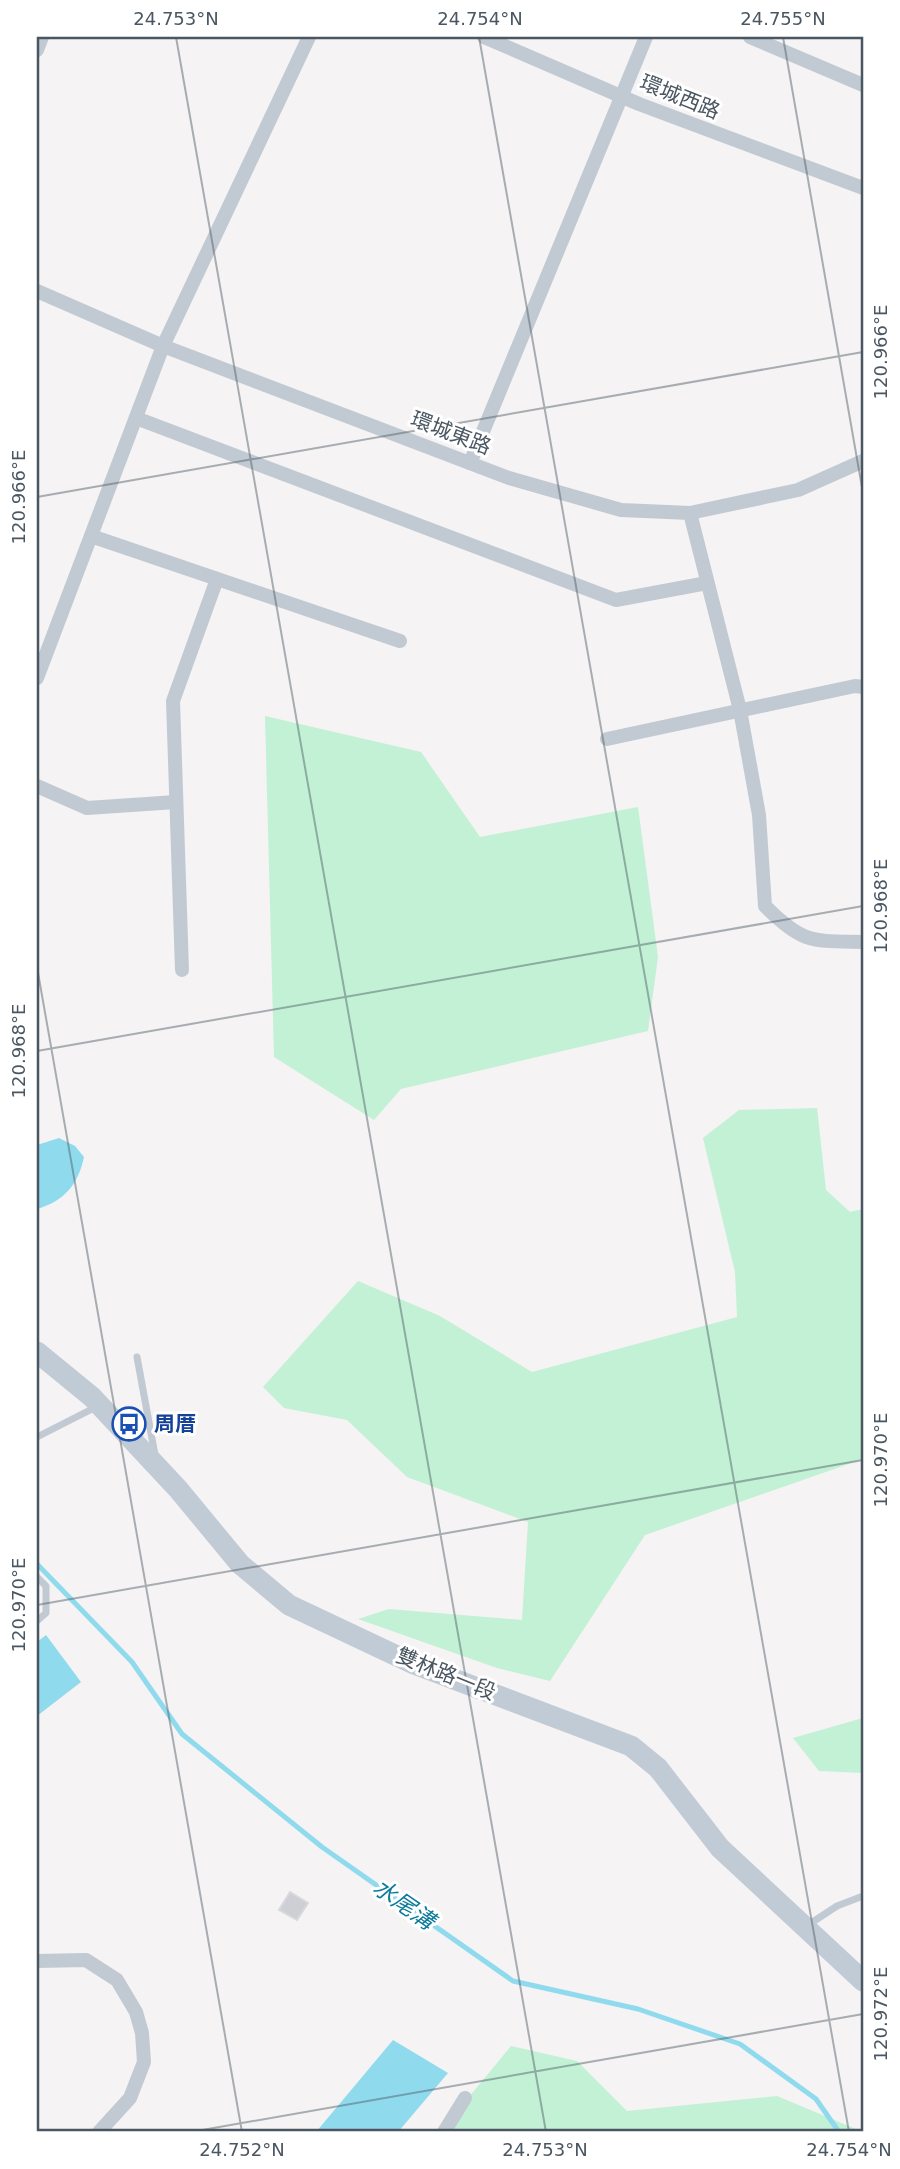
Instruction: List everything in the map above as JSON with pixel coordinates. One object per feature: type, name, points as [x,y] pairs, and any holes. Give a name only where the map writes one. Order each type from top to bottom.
[{"type":"street","points":[[37,50],[42,37]]},
{"type":"street","points":[[37,678],[163,346],[309,37]]},
{"type":"street","name":"環城西路","points":[[484,37],[622,96],[863,188]]},
{"type":"street","points":[[470,463],[646,37]]},
{"type":"street","points":[[750,37],[863,85]]},
{"type":"street","name":"環城東路","points":[[37,291],[163,346],[509,478],[621,510],[690,513],[798,489],[863,461]]},
{"type":"street","points":[[136,418],[616,600],[708,583]]},
{"type":"street","points":[[690,513],[740,710],[759,815],[765,906],[799,936],[813,941],[863,942]]},
{"type":"street","points":[[91,536],[400,641]]},
{"type":"street","points":[[182,970],[173,701],[217,579]]},
{"type":"street","points":[[607,739],[855,686],[863,687]]},
{"type":"street","points":[[37,786],[87,808],[176,802]]},
{"type":"street","name":"雙林路一段","points":[[37,1352],[100,1405],[157,1466],[240,1564],[289,1605],[414,1664],[631,1746],[658,1768],[720,1847],[863,1981]]},
{"type":"street","points":[[37,1961],[86,1960],[117,1980],[136,2012],[142,2033],[144,2062],[130,2098],[99,2132]]},
{"type":"street","points":[[444,2132],[465,2098]]},
{"type":"lane","points":[[137,1357],[157,1466]]},
{"type":"lane","points":[[37,1437],[100,1405]]},
{"type":"lane","points":[[37,1577],[46,1586],[46,1613],[37,1621]]},
{"type":"lane","points":[[804,1928],[837,1906],[863,1896]]},
{"type":"green space","points":[[265,716],[421,752],[480,837],[638,807],[658,957],[648,1031],[401,1089],[374,1120],[274,1057]]},
{"type":"green space","points":[[817,1108],[826,1190],[850,1212],[863,1209],[863,1459],[645,1535],[550,1681],[497,1668],[358,1619],[389,1609],[522,1620],[528,1522],[407,1477],[347,1420],[284,1408],[263,1387],[358,1281],[440,1316],[532,1372],[737,1317],[735,1272],[703,1138],[739,1110]]},
{"type":"green space","points":[[863,1718],[863,1773],[819,1771],[793,1738]]},
{"type":"green space","points":[[511,2046],[577,2061],[627,2111],[777,2096],[863,2132],[440,2132]]},
{"type":"water","points":[[59,1138],[75,1146],[84,1157],[81,1167],[74,1184],[62,1196],[37,1209],[37,1145]]},
{"type":"water","points":[[46,1635],[81,1682],[37,1716],[37,1642]]},
{"type":"water","points":[[393,2040],[448,2073],[398,2132],[316,2132]]},
{"type":"building","points":[[290,1892],[308,1903],[297,1920],[279,1910]]},
{"type":"waterway","name":"水尾溝","points":[[37,1564],[132,1662],[182,1734],[322,1847],[513,1981],[638,2009],[740,2044],[816,2099],[839,2132]]},
{"type":"place","name":"周厝","points":[[129,1424]]}]
